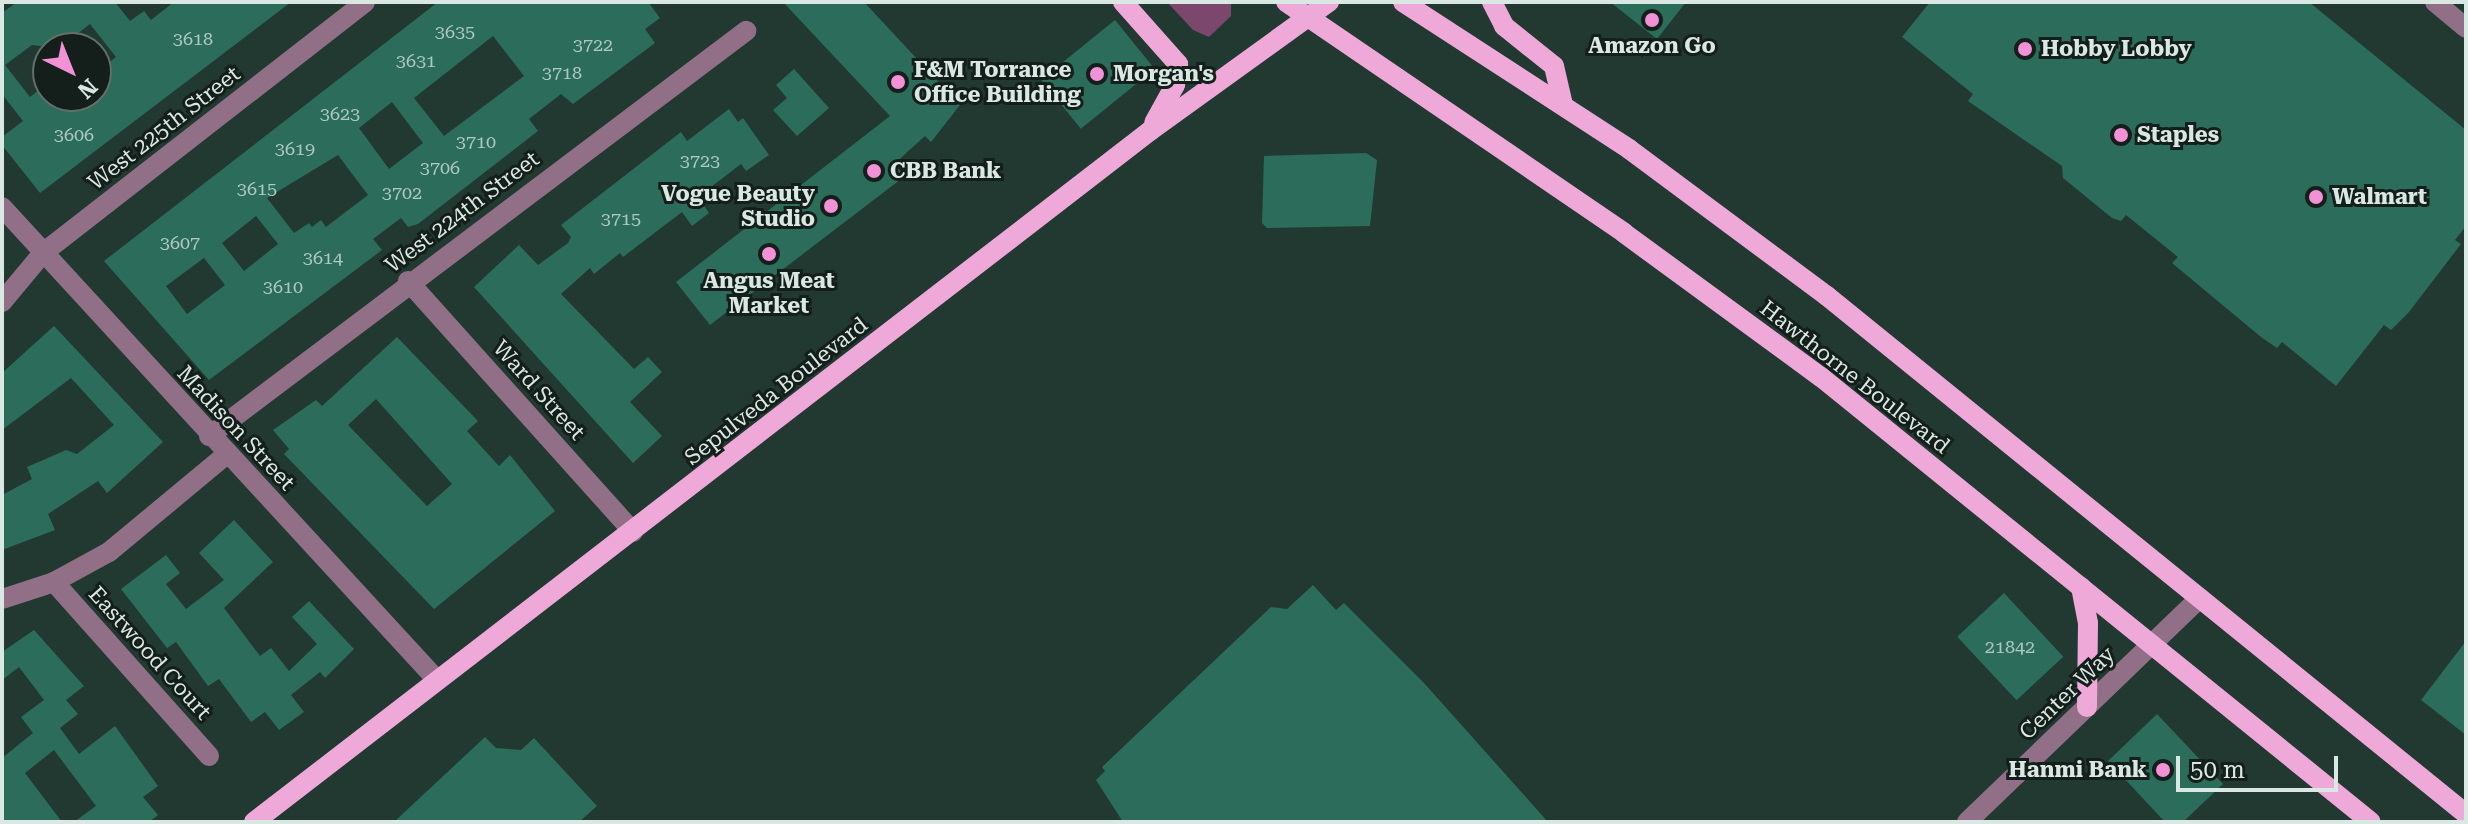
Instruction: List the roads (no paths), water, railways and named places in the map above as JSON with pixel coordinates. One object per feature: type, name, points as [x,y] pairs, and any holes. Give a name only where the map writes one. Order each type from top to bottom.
[{"type":"main road","points":[[1123,2],[1178,64],[1175,85],[1150,131]]},
{"type":"main road","name":"Hawthorne Boulevard","points":[[1286,2],[1624,233],[1821,377],[2371,822]]},
{"type":"main road","name":"Sepulveda Boulevard","points":[[254,822],[1150,131],[1329,2]]},
{"type":"main road","name":"Hawthorne Boulevard","points":[[1403,2],[1563,105],[1827,296],[2466,814]]},
{"type":"main road","points":[[1492,2],[1504,26],[1554,66],[1563,105]]},
{"type":"main road","points":[[2081,587],[2088,623],[2087,707]]},
{"type":"street","name":"West 225th Street","points":[[2,302],[43,253],[365,2]]},
{"type":"street","points":[[2435,2],[2466,28]]},
{"type":"street","name":"West 224th Street","points":[[209,436],[408,281],[746,31]]},
{"type":"street","name":"Madison Street","points":[[2,207],[226,455],[437,680]]},
{"type":"street","name":"Ward Street","points":[[408,281],[633,532]]},
{"type":"street","points":[[2,599],[54,582],[109,552],[226,455]]},
{"type":"street","name":"Eastwood Court","points":[[54,582],[209,756]]},
{"type":"street","name":"Center Way","points":[[1967,822],[2200,598]]},
{"type":"place","name":"Amazon Go","points":[[1652,20]]},
{"type":"place","name":"Hobby Lobby","points":[[2025,49]]},
{"type":"place","name":"Morgan's","points":[[1097,74]]},
{"type":"place","name":"F&M Torrance Office Building","points":[[898,82]]},
{"type":"place","name":"Staples","points":[[2121,135]]},
{"type":"place","name":"CBB Bank","points":[[874,171]]},
{"type":"place","name":"Walmart","points":[[2316,197]]},
{"type":"place","name":"Vogue Beauty Studio","points":[[831,206]]},
{"type":"place","name":"Angus Meat Market","points":[[769,254]]},
{"type":"place","name":"Hanmi Bank","points":[[2163,770]]}]
